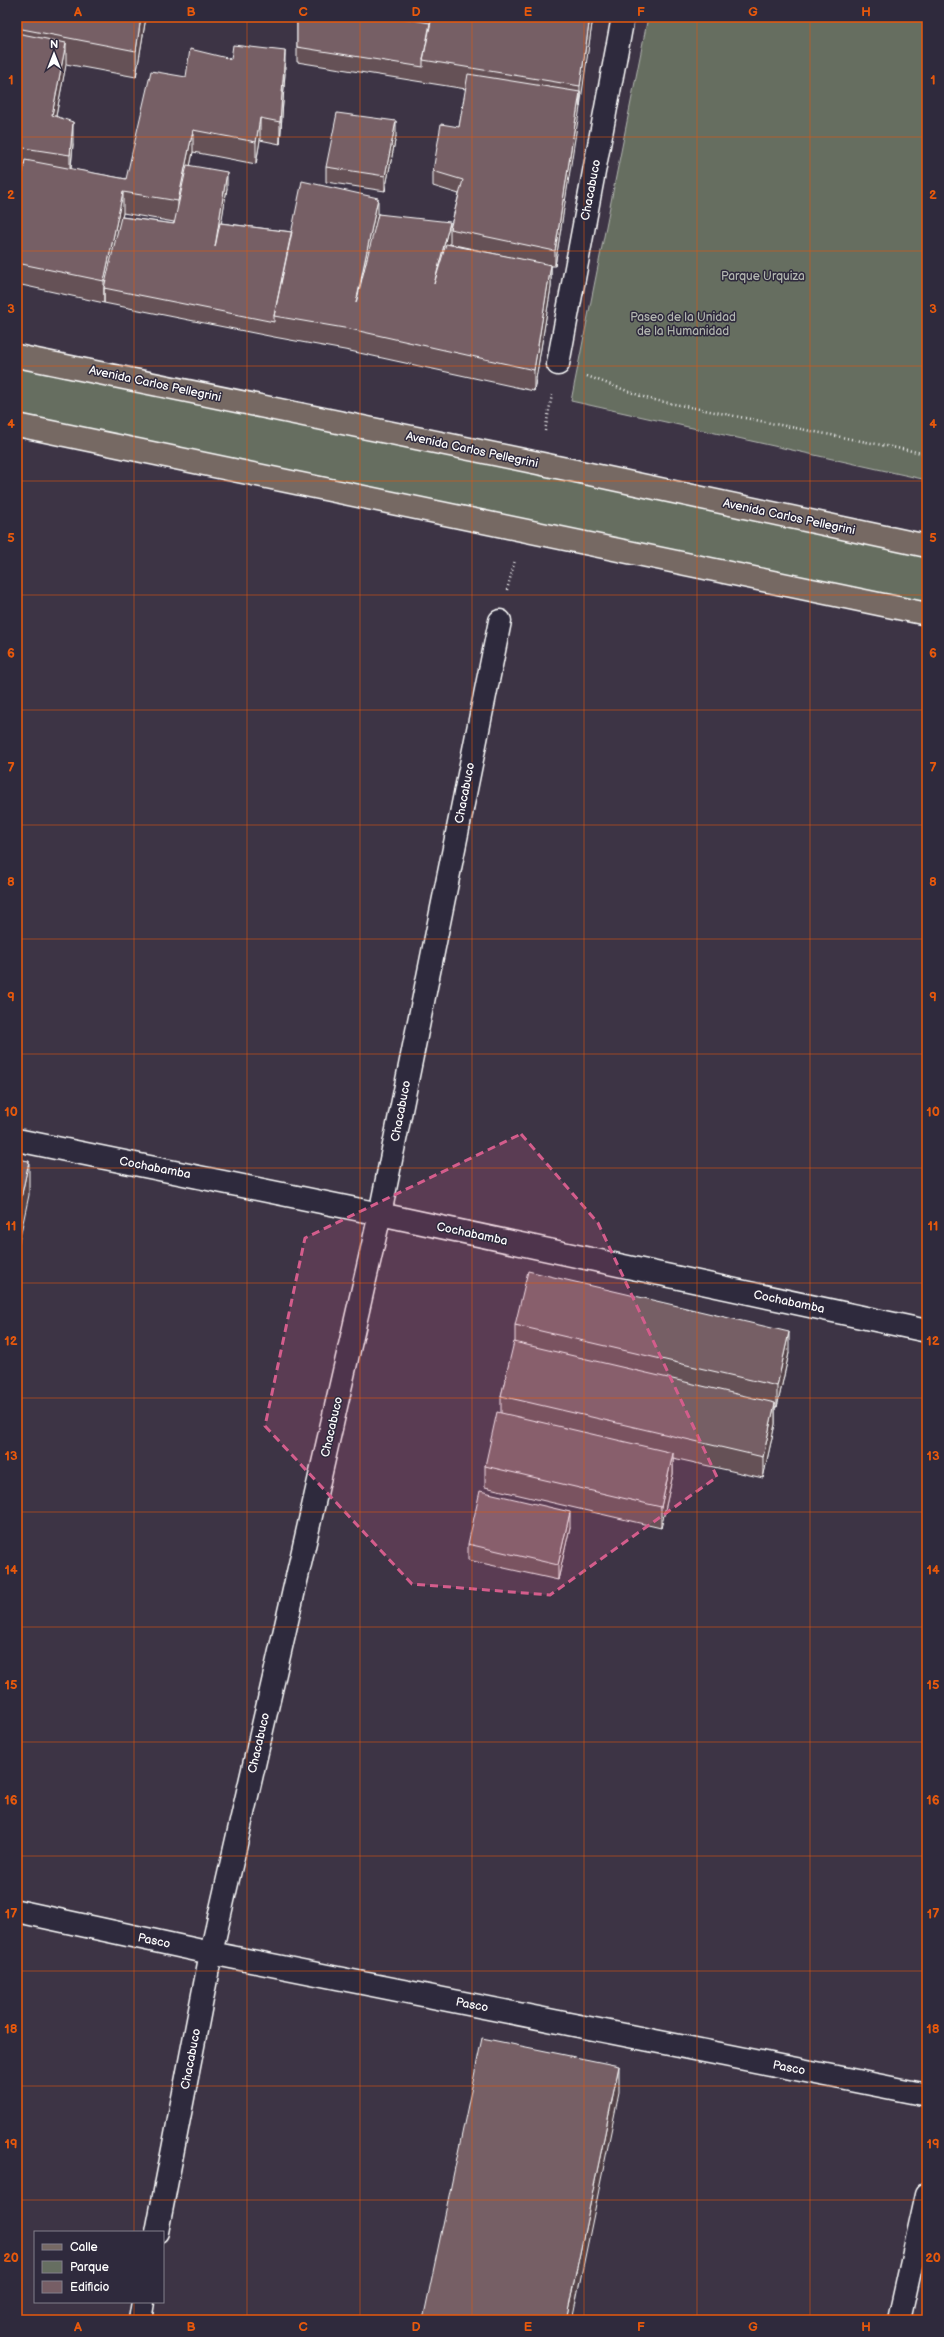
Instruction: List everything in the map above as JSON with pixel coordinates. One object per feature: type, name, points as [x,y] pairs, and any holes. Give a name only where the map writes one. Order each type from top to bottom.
[{"type":"main road","name":"Avenida Carlos Pellegrini","points":[[17,356],[538,463],[927,546]]},
{"type":"main road","points":[[17,425],[927,614]]},
{"type":"street","name":"Chacabuco","points":[[558,364],[623,17]]},
{"type":"street","name":"Chacabuco","points":[[157,2231],[211,1953],[380,1214],[500,621]]},
{"type":"street","name":"Cochabamba","points":[[17,1140],[380,1214],[927,1331]]},
{"type":"street","name":"Pasco","points":[[17,1911],[211,1953],[927,2095]]},
{"type":"street","points":[[899,2320],[927,2194]]},
{"type":"street","points":[[140,2320],[143,2303]]},
{"type":"path","points":[[538,463],[558,364],[649,399],[927,454]]},
{"type":"path","points":[[500,621],[522,530]]},
{"type":"highlighted area","points":[[521,1134],[598,1223],[717,1477],[550,1595],[412,1584],[265,1426],[305,1238]]},
{"type":"green space","name":"Parque Urquiza","points":[[648,17],[927,17],[927,480],[571,401]]},
{"type":"green space","points":[[17,356],[927,546],[927,614],[17,425]]},
{"type":"building","points":[[17,17],[141,17],[136,51],[17,28]]},
{"type":"building","points":[[297,17],[396,17],[430,23],[423,67],[297,47]]},
{"type":"building","points":[[432,17],[447,19],[447,17],[590,17],[580,86],[423,60]]},
{"type":"building","points":[[17,33],[66,43],[52,115],[73,122],[70,155],[17,147]]},
{"type":"building","points":[[233,45],[285,51],[280,122],[260,118],[256,142],[193,130],[178,201],[123,192],[104,281],[17,263],[17,203],[25,160],[126,179],[151,71],[186,77],[190,49],[231,59]]},
{"type":"building","points":[[468,74],[580,92],[555,251],[450,229],[463,180],[433,171],[441,124],[459,127]]},
{"type":"building","points":[[337,113],[396,121],[385,176],[326,167]]},
{"type":"building","points":[[17,165],[24,166],[17,203]]},
{"type":"building","points":[[187,165],[227,172],[215,247],[220,223],[292,232],[274,322],[104,288],[121,217],[174,224]]},
{"type":"building","points":[[302,181],[378,198],[356,303],[378,214],[450,222],[434,284],[446,244],[551,265],[534,370],[350,329],[274,316]]},
{"type":"building","points":[[17,1159],[29,1161],[17,1217]]},
{"type":"building","points":[[528,1271],[789,1332],[777,1386],[515,1325]]},
{"type":"building","points":[[514,1342],[775,1403],[763,1457],[501,1396]]},
{"type":"building","points":[[497,1412],[673,1453],[661,1507],[485,1466]]},
{"type":"building","points":[[480,1491],[570,1512],[558,1565],[468,1544]]},
{"type":"building","points":[[482,2038],[619,2066],[566,2320],[423,2320]]},
{"type":"park label","name":"Paseo de la Unidad de la Humanidad","points":[[683,324]]}]
